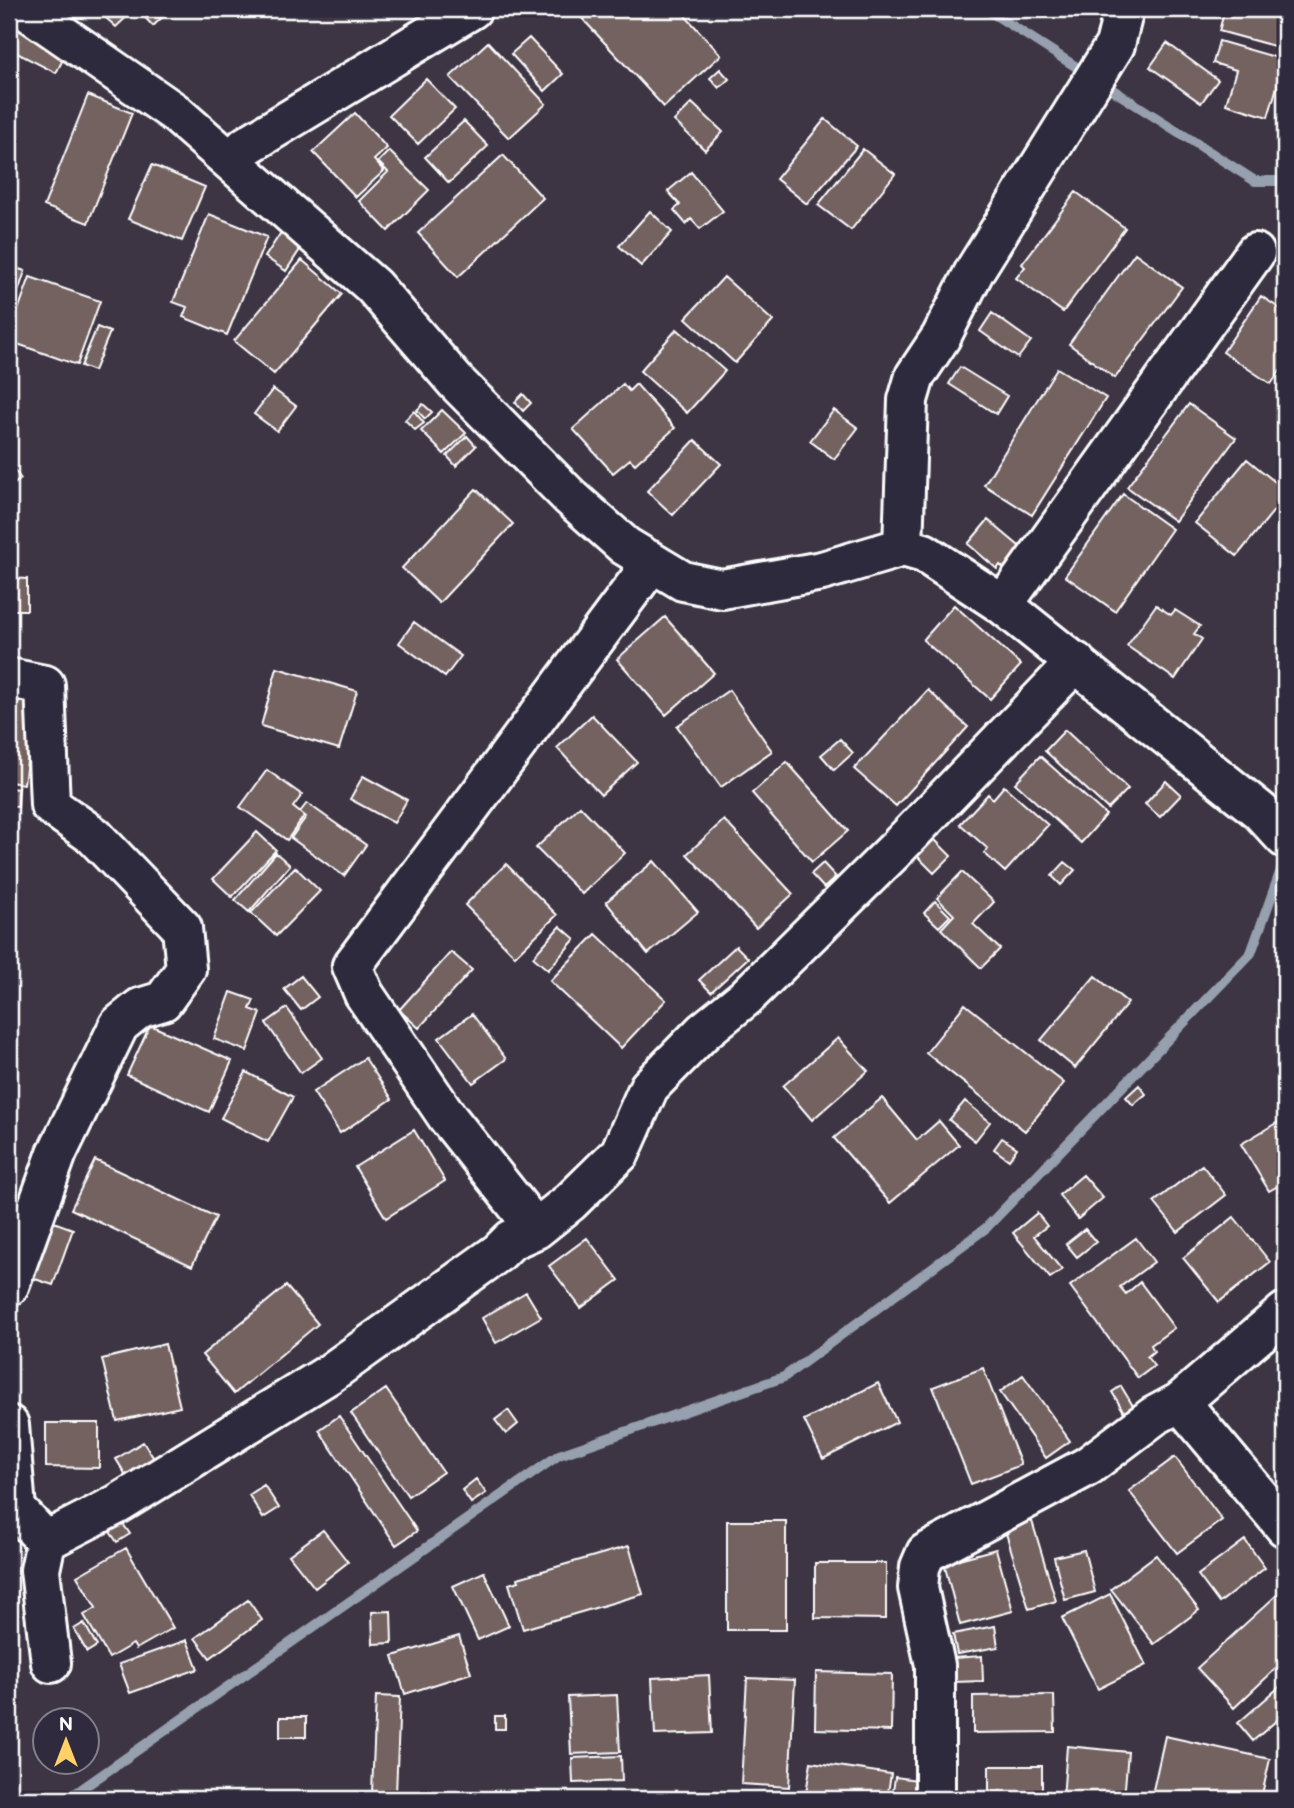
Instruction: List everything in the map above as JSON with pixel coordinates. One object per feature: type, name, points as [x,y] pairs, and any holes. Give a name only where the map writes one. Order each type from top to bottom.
[{"type":"street","points":[[25,9],[174,112],[373,286],[456,383],[570,497],[625,546],[682,581],[722,589],[822,572],[903,547],[925,553],[1003,605],[1076,662],[1273,825]]},
{"type":"street","points":[[231,161],[246,146],[472,9]]},
{"type":"street","points":[[903,547],[908,400],[915,376],[941,337],[975,270],[1083,98],[1119,27]]},
{"type":"street","points":[[1003,605],[1255,253]]},
{"type":"street","points":[[536,1229],[448,1118],[365,994],[352,966],[640,579],[649,560]]},
{"type":"street","points":[[46,1541],[118,1504],[329,1374],[499,1252],[511,1240],[536,1229],[570,1202],[620,1153],[649,1087],[704,1031],[746,997],[895,850],[1076,662]]},
{"type":"street","points":[[9,678],[45,685],[50,805],[94,836],[182,928],[186,968],[163,1001],[141,1008],[119,1025],[57,1153],[9,1286]]},
{"type":"street","points":[[934,1799],[935,1665],[918,1588],[920,1567],[926,1553],[1088,1466],[1154,1416],[1180,1402],[1285,1312]]},
{"type":"street","points":[[1180,1402],[1285,1527]]},
{"type":"street","points":[[9,1425],[16,1509],[46,1541]]},
{"type":"street","points":[[46,1541],[40,1570],[51,1663]]},
{"type":"building","points":[[96,9],[135,9],[116,27]]},
{"type":"building","points":[[137,9],[171,9],[153,26]]},
{"type":"building","points":[[589,9],[679,9],[721,55],[664,107],[580,16]]},
{"type":"building","points":[[1225,9],[1285,9],[1285,49],[1219,31]]},
{"type":"building","points":[[9,15],[70,46],[56,73],[9,49]]},
{"type":"building","points":[[529,38],[563,74],[545,91],[511,54]]},
{"type":"building","points":[[1219,41],[1285,60],[1268,117],[1226,104],[1236,70],[1213,63]]},
{"type":"building","points":[[488,42],[546,104],[509,138],[450,77]]},
{"type":"building","points":[[1167,43],[1218,80],[1201,103],[1150,67]]},
{"type":"building","points":[[720,69],[729,79],[719,88],[710,78]]},
{"type":"building","points":[[426,79],[455,109],[418,144],[389,115]]},
{"type":"building","points":[[88,95],[132,113],[88,223],[44,206]]},
{"type":"building","points":[[692,103],[723,132],[705,150],[674,121]]},
{"type":"building","points":[[355,113],[387,148],[374,160],[384,171],[356,197],[313,152]]},
{"type":"building","points":[[825,119],[857,146],[807,204],[776,179]]},
{"type":"building","points":[[464,121],[488,146],[449,183],[425,157]]},
{"type":"building","points":[[863,149],[895,174],[851,230],[818,205]]},
{"type":"building","points":[[389,151],[429,190],[388,231],[359,201],[388,172],[378,162]]},
{"type":"building","points":[[503,155],[543,198],[458,277],[418,233]]},
{"type":"building","points":[[152,165],[205,187],[182,241],[128,219]]},
{"type":"building","points":[[691,172],[723,211],[700,229],[691,219],[686,224],[674,210],[680,205],[668,191]]},
{"type":"building","points":[[1076,192],[1125,228],[1063,312],[1016,278],[1025,267],[1022,264]]},
{"type":"building","points":[[650,211],[672,232],[641,266],[619,246]]},
{"type":"building","points":[[209,214],[267,237],[227,335],[183,317],[187,307],[173,302]]},
{"type":"building","points":[[282,231],[303,245],[286,271],[265,257]]},
{"type":"building","points":[[1135,253],[1182,287],[1115,378],[1069,344]]},
{"type":"building","points":[[302,260],[342,294],[274,374],[234,341]]},
{"type":"building","points":[[9,266],[25,271],[9,320]]},
{"type":"building","points":[[30,277],[100,301],[77,365],[9,341]]},
{"type":"building","points":[[724,277],[773,321],[735,363],[686,318]]},
{"type":"building","points":[[1261,296],[1285,312],[1285,364],[1271,384],[1223,352]]},
{"type":"building","points":[[992,313],[1031,341],[1018,358],[980,331]]},
{"type":"building","points":[[97,327],[110,332],[94,371],[81,366]]},
{"type":"building","points":[[677,329],[725,371],[687,413],[640,371]]},
{"type":"building","points":[[960,367],[1007,396],[996,414],[949,384]]},
{"type":"building","points":[[1057,368],[1106,398],[1032,515],[984,485]]},
{"type":"building","points":[[623,384],[629,391],[636,384],[675,428],[635,464],[630,459],[613,473],[573,429]]},
{"type":"building","points":[[273,389],[296,406],[277,431],[254,414]]},
{"type":"building","points":[[523,394],[531,403],[523,411],[515,402]]},
{"type":"building","points":[[423,404],[432,412],[425,419],[417,410]]},
{"type":"building","points":[[1189,404],[1236,438],[1175,521],[1127,487]]},
{"type":"building","points":[[442,410],[466,433],[444,454],[421,431]]},
{"type":"building","points":[[834,410],[858,428],[834,459],[810,441]]},
{"type":"building","points":[[414,411],[424,423],[415,430],[405,420]]},
{"type":"building","points":[[467,436],[476,446],[456,466],[447,456]]},
{"type":"building","points":[[695,440],[721,464],[673,515],[647,491]]},
{"type":"building","points":[[1247,459],[1285,490],[1285,497],[1237,556],[1195,523]]},
{"type":"building","points":[[9,463],[21,479],[9,488]]},
{"type":"building","points":[[476,489],[513,524],[439,603],[402,568]]},
{"type":"building","points":[[1123,494],[1172,529],[1115,611],[1065,576]]},
{"type":"building","points":[[988,520],[1025,551],[1008,572],[1000,565],[997,569],[968,544]]},
{"type":"building","points":[[9,578],[27,579],[27,610],[9,610]]},
{"type":"building","points":[[954,605],[1021,665],[990,699],[923,640]]},
{"type":"building","points":[[1156,605],[1171,615],[1175,610],[1200,626],[1194,634],[1202,639],[1175,679],[1127,646]]},
{"type":"building","points":[[665,617],[714,673],[666,715],[617,659]]},
{"type":"building","points":[[414,622],[461,656],[445,677],[399,643]]},
{"type":"building","points":[[277,668],[357,691],[339,749],[261,726]]},
{"type":"building","points":[[729,690],[772,751],[721,787],[677,726]]},
{"type":"building","points":[[928,690],[968,727],[896,806],[854,769]]},
{"type":"building","points":[[9,697],[35,701],[24,784],[9,782]]},
{"type":"building","points":[[592,715],[637,762],[601,795],[557,748]]},
{"type":"building","points":[[1065,730],[1128,789],[1108,809],[1045,751]]},
{"type":"building","points":[[840,739],[853,753],[834,770],[821,755]]},
{"type":"building","points":[[1040,756],[1106,815],[1081,843],[1015,783]]},
{"type":"building","points":[[787,762],[848,831],[812,862],[752,793]]},
{"type":"building","points":[[267,770],[302,795],[293,807],[304,816],[287,840],[240,807]]},
{"type":"building","points":[[363,776],[407,800],[394,823],[350,799]]},
{"type":"building","points":[[1166,781],[1181,795],[1160,817],[1145,804]]},
{"type":"building","points":[[1004,786],[1048,825],[1005,872],[984,853],[988,849],[960,824],[988,794],[993,799]]},
{"type":"building","points":[[9,788],[19,789],[18,807],[9,806]]},
{"type":"building","points":[[307,803],[366,845],[344,876],[291,838],[306,817],[300,812]]},
{"type":"building","points":[[580,806],[625,853],[582,894],[536,848]]},
{"type":"building","points":[[724,820],[793,894],[756,928],[687,854]]},
{"type":"building","points":[[257,832],[276,850],[232,897],[213,879]]},
{"type":"building","points":[[933,838],[951,856],[934,873],[916,855]]},
{"type":"building","points":[[276,853],[290,865],[249,912],[235,900]]},
{"type":"building","points":[[654,861],[698,912],[648,954],[606,902]]},
{"type":"building","points":[[1065,862],[1075,870],[1061,885],[1052,876]]},
{"type":"building","points":[[823,863],[836,877],[824,888],[811,874]]},
{"type":"building","points":[[506,864],[557,915],[515,956],[465,905]]},
{"type":"building","points":[[295,867],[320,891],[276,936],[251,913]]},
{"type":"building","points":[[962,872],[994,902],[973,924],[1000,949],[981,968],[941,929],[954,915],[937,898]]},
{"type":"building","points":[[935,901],[950,916],[939,927],[924,913]]},
{"type":"building","points":[[560,926],[575,939],[548,970],[533,957]]},
{"type":"building","points":[[596,934],[666,1000],[621,1048],[550,981]]},
{"type":"building","points":[[736,946],[748,958],[711,992],[699,980]]},
{"type":"building","points":[[451,952],[472,970],[419,1028],[399,1010]]},
{"type":"building","points":[[301,976],[318,997],[301,1010],[284,989]]},
{"type":"building","points":[[1095,976],[1128,1003],[1075,1068],[1041,1040]]},
{"type":"building","points":[[231,992],[254,1000],[250,1009],[261,1013],[247,1051],[214,1039]]},
{"type":"building","points":[[965,1004],[1064,1083],[1025,1131],[926,1053]]},
{"type":"building","points":[[287,1008],[322,1058],[301,1073],[266,1023]]},
{"type":"building","points":[[472,1014],[506,1059],[473,1083],[439,1038]]},
{"type":"building","points":[[150,1025],[232,1061],[209,1112],[127,1075]]},
{"type":"building","points":[[838,1038],[868,1071],[812,1120],[783,1086]]},
{"type":"building","points":[[365,1058],[392,1099],[340,1133],[313,1092]]},
{"type":"building","points":[[246,1072],[293,1097],[268,1142],[221,1118]]},
{"type":"building","points":[[1139,1085],[1146,1094],[1133,1105],[1126,1097]]},
{"type":"building","points":[[882,1098],[917,1140],[939,1121],[959,1145],[890,1203],[834,1138]]},
{"type":"building","points":[[965,1101],[990,1122],[975,1141],[949,1120]]},
{"type":"building","points":[[1285,1118],[1285,1182],[1269,1191],[1241,1144]]},
{"type":"building","points":[[414,1130],[445,1181],[386,1218],[355,1167]]},
{"type":"building","points":[[1002,1138],[1017,1148],[1009,1160],[994,1149]]},
{"type":"building","points":[[95,1160],[216,1217],[192,1266],[71,1209]]},
{"type":"building","points":[[1202,1165],[1226,1195],[1178,1232],[1154,1202]]},
{"type":"building","points":[[1083,1175],[1103,1198],[1078,1219],[1059,1195]]},
{"type":"building","points":[[1037,1213],[1047,1226],[1034,1236],[1062,1270],[1050,1278],[1013,1233]]},
{"type":"building","points":[[40,1217],[73,1229],[53,1285],[20,1274]]},
{"type":"building","points":[[1234,1217],[1270,1262],[1219,1302],[1183,1258]]},
{"type":"building","points":[[1085,1229],[1096,1242],[1077,1257],[1066,1244]]},
{"type":"building","points":[[587,1238],[619,1280],[581,1308],[549,1266]]},
{"type":"building","points":[[1136,1238],[1154,1262],[1120,1287],[1126,1294],[1140,1282],[1174,1328],[1151,1345],[1154,1351],[1147,1357],[1154,1366],[1138,1378],[1070,1286]]},
{"type":"building","points":[[286,1286],[318,1324],[234,1394],[202,1355]]},
{"type":"building","points":[[526,1292],[541,1317],[496,1343],[482,1318]]},
{"type":"building","points":[[165,1344],[180,1407],[117,1421],[102,1359]]},
{"type":"building","points":[[983,1368],[1021,1465],[971,1484],[933,1387]]},
{"type":"building","points":[[1023,1375],[1070,1441],[1046,1458],[1000,1392]]},
{"type":"building","points":[[878,1383],[897,1422],[823,1459],[804,1420]]},
{"type":"building","points":[[1121,1386],[1133,1406],[1124,1412],[1112,1392]]},
{"type":"building","points":[[386,1389],[443,1472],[408,1496],[351,1413]]},
{"type":"building","points":[[508,1410],[518,1424],[506,1434],[495,1420]]},
{"type":"building","points":[[339,1416],[417,1531],[396,1545],[319,1430]]},
{"type":"building","points":[[46,1423],[99,1423],[99,1468],[46,1467]]},
{"type":"building","points":[[143,1442],[155,1460],[127,1477],[116,1459]]},
{"type":"building","points":[[1175,1457],[1222,1520],[1177,1553],[1129,1491]]},
{"type":"building","points":[[476,1479],[486,1493],[471,1503],[462,1490]]},
{"type":"building","points":[[264,1485],[279,1508],[263,1518],[249,1495]]},
{"type":"building","points":[[121,1521],[130,1534],[117,1542],[108,1529]]},
{"type":"building","points":[[727,1521],[786,1521],[786,1630],[727,1630]]},
{"type":"building","points":[[1032,1521],[1056,1601],[1029,1609],[1005,1530]]},
{"type":"building","points":[[323,1530],[348,1562],[315,1588],[289,1555]]},
{"type":"building","points":[[1245,1540],[1265,1568],[1219,1603],[1198,1575]]},
{"type":"building","points":[[629,1546],[643,1594],[523,1629],[509,1584],[519,1581],[518,1578]]},
{"type":"building","points":[[126,1548],[173,1628],[136,1649],[133,1644],[109,1658],[84,1615],[96,1608],[77,1576]]},
{"type":"building","points":[[996,1549],[1013,1611],[960,1625],[944,1563]]},
{"type":"building","points":[[1084,1550],[1095,1592],[1065,1600],[1054,1557]]},
{"type":"building","points":[[1156,1555],[1199,1610],[1154,1644],[1111,1589]]},
{"type":"building","points":[[815,1563],[886,1563],[886,1619],[815,1618]]},
{"type":"building","points":[[484,1572],[509,1626],[478,1640],[453,1586]]},
{"type":"building","points":[[1280,1592],[1285,1597],[1285,1660],[1234,1708],[1197,1668]]},
{"type":"building","points":[[1110,1594],[1146,1665],[1098,1689],[1062,1618]]},
{"type":"building","points":[[248,1600],[262,1620],[210,1658],[195,1638]]},
{"type":"building","points":[[391,1611],[392,1643],[373,1644],[372,1612]]},
{"type":"building","points":[[84,1623],[97,1646],[87,1652],[74,1629]]},
{"type":"building","points":[[995,1626],[998,1647],[957,1654],[953,1634]]},
{"type":"building","points":[[459,1636],[471,1673],[405,1694],[393,1656]]},
{"type":"building","points":[[187,1640],[198,1669],[130,1693],[119,1664]]},
{"type":"building","points":[[982,1656],[983,1681],[954,1682],[953,1658]]},
{"type":"building","points":[[816,1672],[892,1674],[891,1731],[815,1729]]},
{"type":"building","points":[[709,1675],[712,1733],[655,1735],[652,1678]]},
{"type":"building","points":[[747,1678],[795,1680],[789,1787],[741,1784]]},
{"type":"building","points":[[1285,1682],[1285,1713],[1253,1741],[1238,1723]]},
{"type":"building","points":[[617,1695],[620,1752],[571,1754],[568,1697]]},
{"type":"building","points":[[1054,1695],[1055,1732],[973,1733],[973,1696]]},
{"type":"building","points":[[376,1696],[400,1697],[396,1793],[372,1792]]},
{"type":"building","points":[[495,1716],[505,1716],[505,1729],[495,1729]]},
{"type":"building","points":[[280,1717],[306,1717],[306,1737],[280,1737]]},
{"type":"building","points":[[1165,1736],[1270,1759],[1261,1799],[1151,1799]]},
{"type":"building","points":[[1067,1746],[1128,1752],[1124,1799],[1063,1799]]},
{"type":"building","points":[[621,1756],[622,1781],[573,1783],[572,1758]]},
{"type":"building","points":[[811,1762],[891,1774],[887,1799],[805,1799]]},
{"type":"building","points":[[989,1766],[1042,1766],[1042,1799],[989,1799]]},
{"type":"building","points":[[895,1777],[918,1780],[915,1799],[892,1799]]},
{"type":"waterway","points":[[986,9],[1089,75]]},
{"type":"waterway","points":[[1102,83],[1255,181],[1285,181]]},
{"type":"waterway","points":[[59,1799],[76,1793],[559,1455],[784,1377],[986,1228],[1251,953],[1285,859]]}]
